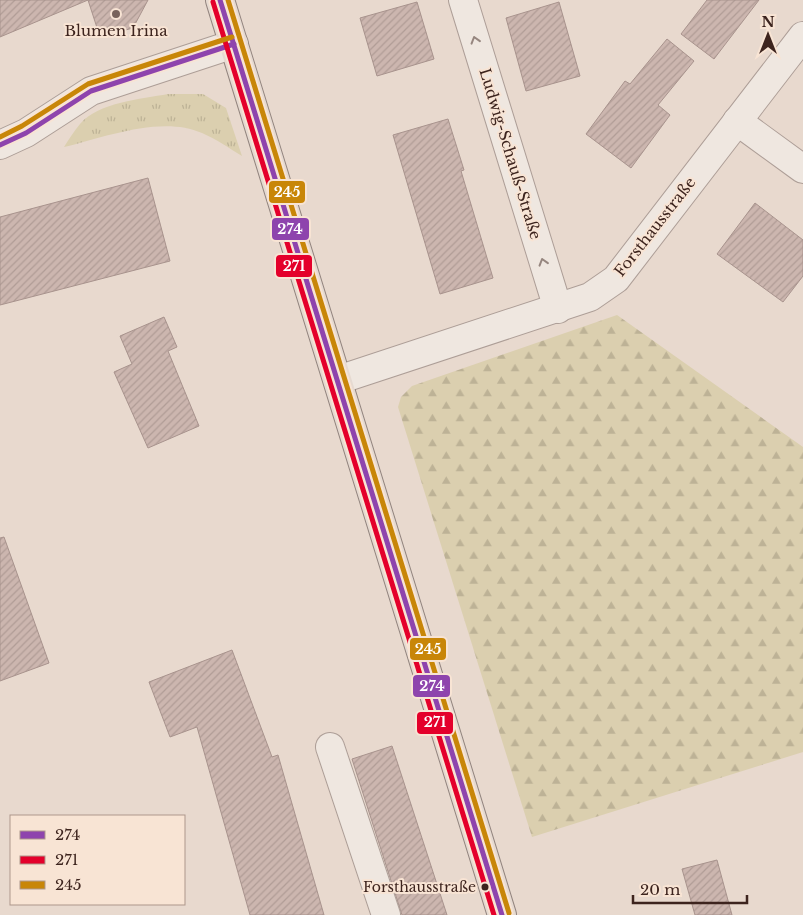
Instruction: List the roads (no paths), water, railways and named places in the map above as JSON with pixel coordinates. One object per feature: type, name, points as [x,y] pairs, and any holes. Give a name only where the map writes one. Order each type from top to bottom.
[{"type":"main road","points":[[220,0],[502,915]]},
{"type":"street","name":"Ludwig-Schauß-Straße","points":[[463,0],[558,309]]},
{"type":"street","name":"Forsthausstraße","points":[[338,380],[558,309],[590,297],[616,279],[803,36]]},
{"type":"street","points":[[0,145],[26,133],[91,91],[234,44]]},
{"type":"street","points":[[737,121],[803,169]]},
{"type":"street","points":[[330,747],[386,915]]},
{"type":"place","name":"Blumen Irina","points":[[116,14]]},
{"type":"place","name":"Forsthausstraße","points":[[485,887]]}]
